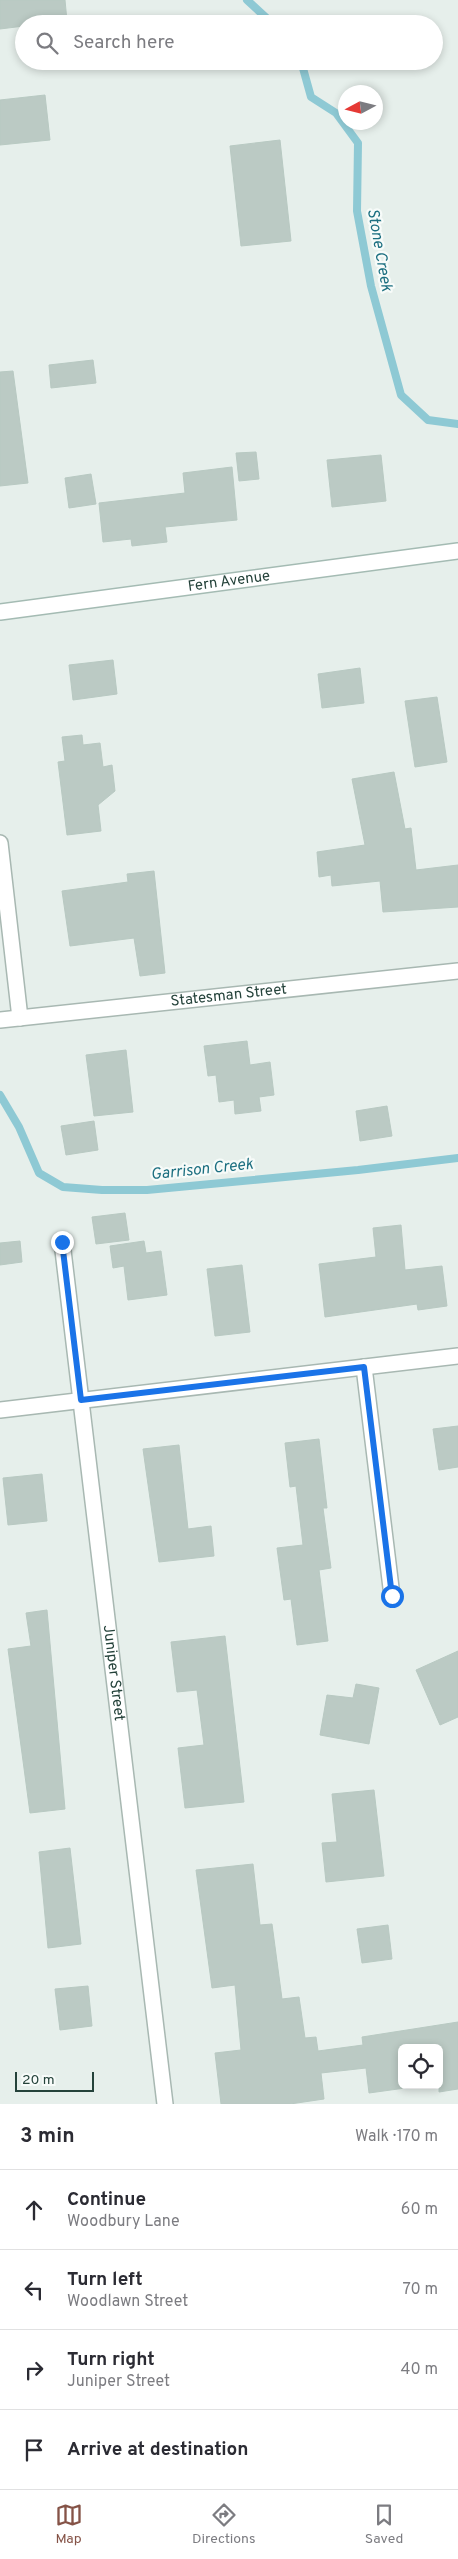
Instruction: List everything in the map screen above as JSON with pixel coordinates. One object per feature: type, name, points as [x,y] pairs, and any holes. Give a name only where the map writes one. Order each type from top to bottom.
[{"type":"street","name":"Fern Avenue","points":[[0,612],[458,551]]},
{"type":"street","points":[[0,843],[20,1018]]},
{"type":"street","name":"Statesman Street","points":[[0,1020],[458,971]]},
{"type":"street","name":"Juniper Street","points":[[62,1242],[165,2104]]},
{"type":"street","points":[[0,1410],[458,1356]]},
{"type":"street","points":[[364,1367],[392,1596]]},
{"type":"building","points":[[0,0],[65,0],[66,15],[15,15],[15,27],[0,29]]},
{"type":"building","points":[[45,95],[50,140],[0,145],[0,100]]},
{"type":"building","points":[[280,140],[291,241],[241,246],[230,146]]},
{"type":"building","points":[[93,360],[96,383],[51,388],[49,365]]},
{"type":"building","points":[[13,371],[28,483],[0,486],[0,372]]},
{"type":"building","points":[[256,452],[259,479],[239,481],[236,453]]},
{"type":"building","points":[[381,455],[386,501],[332,507],[327,460]]},
{"type":"building","points":[[232,467],[237,520],[165,527],[167,542],[132,546],[131,539],[103,542],[99,503],[185,493],[183,473]]},
{"type":"building","points":[[91,474],[96,504],[69,508],[65,478]]},
{"type":"building","points":[[113,660],[117,694],[73,700],[69,665]]},
{"type":"building","points":[[360,668],[364,703],[322,708],[318,674]]},
{"type":"building","points":[[437,697],[447,762],[415,767],[405,701]]},
{"type":"building","points":[[82,735],[83,745],[100,743],[103,767],[112,765],[115,791],[98,805],[101,831],[67,835],[58,762],[65,761],[62,737]]},
{"type":"building","points":[[394,772],[405,829],[411,828],[416,870],[458,865],[458,907],[383,912],[380,881],[332,886],[331,875],[319,877],[317,852],[365,845],[352,779]]},
{"type":"building","points":[[154,871],[165,973],[140,976],[134,938],[70,946],[62,891],[128,882],[127,874]]},
{"type":"building","points":[[247,1041],[250,1065],[270,1062],[274,1095],[259,1097],[261,1111],[235,1114],[234,1100],[219,1102],[216,1075],[208,1076],[204,1046]]},
{"type":"building","points":[[126,1050],[133,1112],[94,1116],[86,1055]]},
{"type":"building","points":[[387,1106],[392,1136],[360,1141],[356,1111]]},
{"type":"building","points":[[94,1121],[98,1150],[66,1155],[61,1126]]},
{"type":"building","points":[[125,1213],[129,1240],[96,1244],[92,1217]]},
{"type":"building","points":[[401,1225],[405,1270],[442,1266],[447,1306],[418,1310],[417,1304],[325,1317],[319,1264],[376,1257],[373,1228]]},
{"type":"building","points":[[20,1241],[22,1262],[0,1265],[0,1243]]},
{"type":"building","points":[[144,1241],[146,1253],[161,1251],[167,1295],[128,1300],[124,1266],[113,1268],[110,1246]]},
{"type":"building","points":[[242,1265],[250,1332],[215,1336],[207,1269]]},
{"type":"building","points":[[458,1426],[458,1467],[439,1470],[433,1429]]},
{"type":"building","points":[[319,1439],[327,1508],[323,1508],[331,1568],[319,1570],[328,1641],[297,1645],[291,1599],[284,1600],[277,1548],[303,1545],[296,1486],[290,1487],[285,1443]]},
{"type":"building","points":[[179,1445],[188,1529],[211,1526],[214,1556],[159,1562],[143,1449]]},
{"type":"building","points":[[42,1474],[47,1521],[8,1525],[3,1478]]},
{"type":"building","points":[[47,1610],[65,1809],[30,1813],[8,1649],[31,1646],[26,1613]]},
{"type":"building","points":[[225,1636],[244,1802],[185,1808],[178,1748],[204,1745],[197,1690],[177,1692],[171,1642]]},
{"type":"building","points":[[458,1651],[458,1717],[440,1725],[416,1670]]},
{"type":"building","points":[[356,1684],[379,1688],[369,1744],[320,1735],[327,1695],[353,1698]]},
{"type":"building","points":[[374,1790],[384,1876],[326,1882],[322,1843],[337,1842],[332,1794]]},
{"type":"building","points":[[70,1848],[81,1944],[48,1948],[39,1852]]},
{"type":"building","points":[[253,1864],[260,1925],[272,1924],[282,1999],[299,1997],[305,2038],[316,2037],[318,2051],[363,2045],[362,2037],[458,2022],[458,2089],[439,2092],[439,2089],[443,2089],[443,2044],[398,2044],[398,2089],[369,2093],[366,2068],[321,2073],[324,2099],[290,2104],[221,2104],[215,2053],[241,2050],[235,1985],[212,1988],[196,1870]]},
{"type":"building","points":[[388,1925],[392,1959],[362,1963],[357,1929]]},
{"type":"building","points":[[88,1986],[92,2026],[60,2030],[55,1989]]},
{"type":"waterway","name":"Stone Creek","points":[[247,0],[263,15]]},
{"type":"waterway","name":"Stone Creek","points":[[304,70],[311,97],[336,113],[358,143],[357,211],[371,286],[401,395],[428,420],[458,424]]},
{"type":"waterway","name":"Garrison Creek","points":[[0,1095],[19,1127],[39,1173],[63,1187],[102,1190],[147,1190],[358,1170],[458,1158]]},
{"type":"route","points":[[62,1242],[81,1400],[364,1367],[392,1596]]}]
